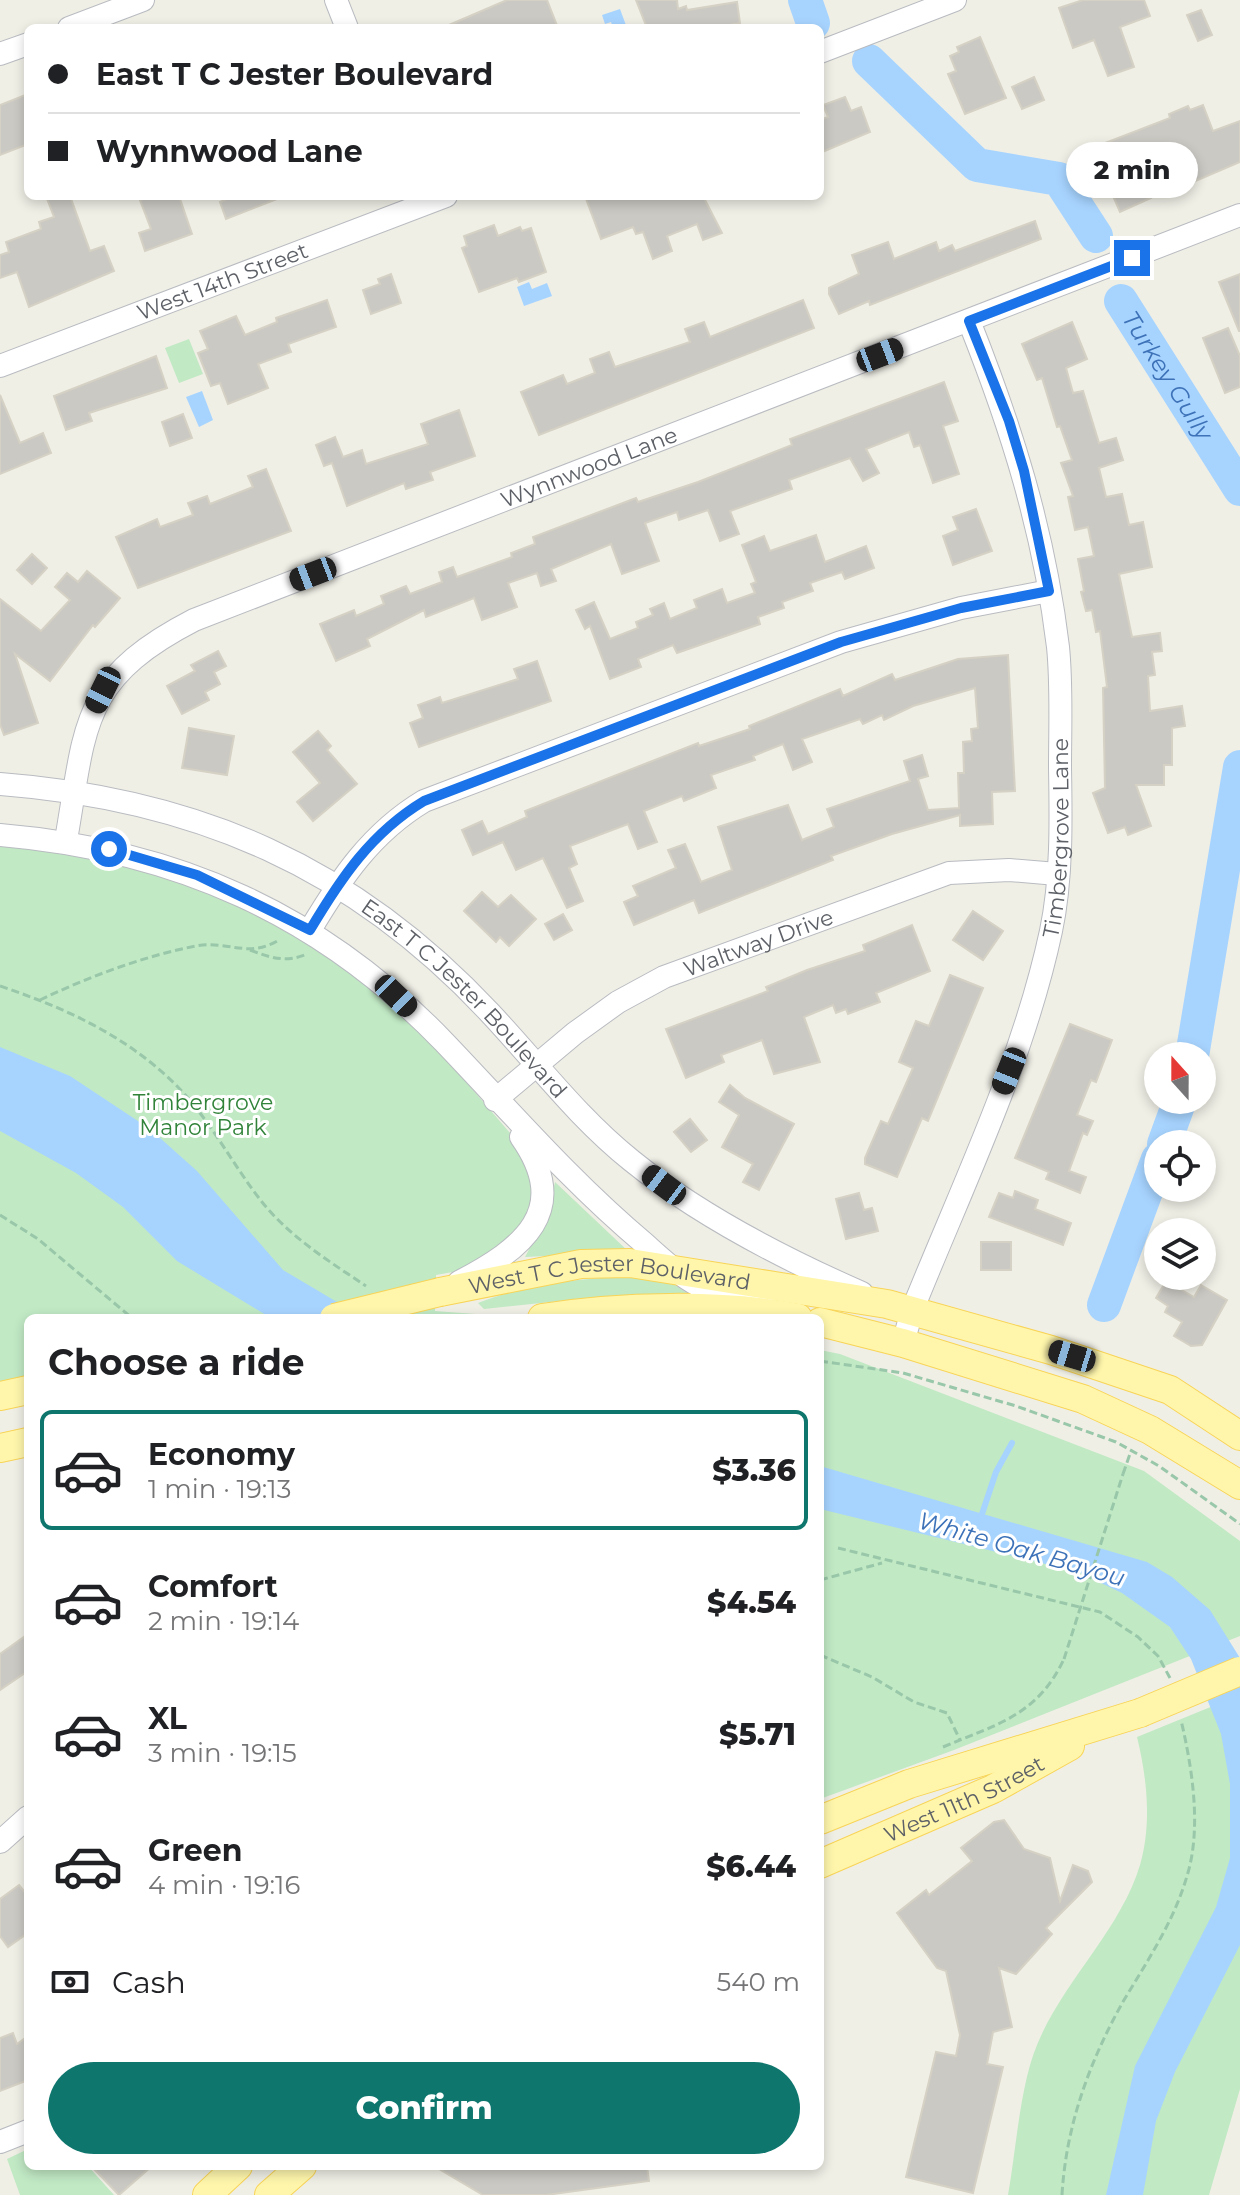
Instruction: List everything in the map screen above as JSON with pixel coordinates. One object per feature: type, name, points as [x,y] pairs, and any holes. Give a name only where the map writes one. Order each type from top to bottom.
[{"type":"main road","name":"West T C Jester Boulevard","points":[[350,1314],[440,1292],[581,1264],[630,1263],[673,1268],[900,1308],[1064,1354],[1170,1390],[1240,1436]]},
{"type":"main road","name":"West T C Jester Boulevard","points":[[566,1314],[603,1308],[730,1314]]},
{"type":"main road","points":[[824,1323],[903,1343],[1083,1399],[1150,1430],[1240,1485]]},
{"type":"main road","points":[[0,1396],[24,1391]]},
{"type":"main road","points":[[0,1448],[24,1443]]},
{"type":"main road","name":"West 11th Street","points":[[824,1818],[909,1784],[1105,1726],[1240,1671]]},
{"type":"main road","name":"West 11th Street","points":[[824,1862],[993,1789],[1105,1726]]},
{"type":"main road","points":[[207,2195],[234,2170]]},
{"type":"main road","points":[[269,2195],[297,2170]]},
{"type":"street","points":[[80,24],[143,0]]},
{"type":"street","points":[[336,0],[345,24]]},
{"type":"street","points":[[824,50],[955,0]]},
{"type":"street","points":[[0,54],[24,45]]},
{"type":"street","name":"West 14th Street","points":[[0,366],[417,201]]},
{"type":"street","name":"Wynnwood Lane","points":[[66,840],[91,714],[103,690],[121,668],[152,642],[194,620],[1240,215]]},
{"type":"street","name":"Timbergrove Lane","points":[[903,1343],[900,1308],[1020,1042],[1052,929],[1057,874],[1061,797],[1058,649],[1049,591],[1024,471],[1009,421],[969,321]]},
{"type":"street","points":[[314,939],[336,886],[362,851],[396,818],[424,801],[841,642],[961,608],[1049,591]]},
{"type":"street","name":"East T C Jester Boulevard","points":[[0,784],[75,790],[144,804],[213,825],[271,850],[336,886],[427,951],[490,1014],[536,1067],[630,1159],[682,1198],[813,1272],[900,1308]]},
{"type":"street","name":"East T C Jester Boulevard","points":[[0,835],[66,840],[130,854],[197,875],[314,939],[396,996],[600,1206],[673,1268],[708,1291],[734,1294],[785,1314]]},
{"type":"street","name":"Waltway Drive","points":[[495,1100],[618,1002],[664,977],[911,884],[949,873],[1009,870],[1057,874]]},
{"type":"street","points":[[440,1292],[501,1260],[527,1237],[538,1220],[541,1184],[531,1151],[495,1100]]},
{"type":"street","points":[[0,1842],[24,1821]]},
{"type":"street","points":[[0,2142],[24,2133]]},
{"type":"path","points":[[40,1000],[98,976],[198,945],[263,950],[282,938]]},
{"type":"path","points":[[250,950],[273,959],[293,960],[314,939]]},
{"type":"path","points":[[0,986],[40,1000],[113,1034],[154,1065],[200,1113],[264,1205],[321,1257],[354,1278]]},
{"type":"path","points":[[0,1215],[38,1239],[127,1314]]},
{"type":"path","points":[[824,1362],[910,1375],[1016,1406],[1131,1451],[1159,1466],[1240,1524]]},
{"type":"path","points":[[824,1657],[872,1677],[914,1702],[947,1713],[960,1740],[1012,1718],[1029,1707],[1045,1693],[1064,1659],[1131,1451]]},
{"type":"path","points":[[838,1548],[1100,1612],[1122,1624],[1150,1648],[1165,1666],[1171,1681]]},
{"type":"path","points":[[824,1578],[845,1570],[886,1562]]},
{"type":"path","points":[[1062,2195],[1074,2119],[1091,2066],[1163,1936],[1188,1874],[1194,1844],[1192,1792],[1178,1710]]},
{"type":"green space","points":[[189,339],[203,374],[179,383],[165,348]]},
{"type":"green space","name":"Timbergrove Manor Park","points":[[0,844],[57,850],[190,882],[287,928],[379,993],[449,1062],[523,1148],[534,1199],[522,1232],[464,1270],[436,1275],[435,1311],[476,1314],[24,1314],[24,1377],[0,1384]]},
{"type":"green space","points":[[555,1182],[629,1252],[525,1257],[549,1211]]},
{"type":"green space","points":[[661,1276],[690,1295],[607,1296],[484,1309],[478,1303],[523,1289],[568,1281]]},
{"type":"green space","points":[[824,1351],[840,1354],[1144,1471],[1240,1541],[1240,1636],[954,1750],[824,1798]]},
{"type":"green space","points":[[1240,1695],[1240,2089],[1209,2195],[1008,2195],[1022,2098],[1037,2045],[1061,1999],[1119,1912],[1140,1865],[1146,1833],[1147,1801],[1137,1737]]},
{"type":"green space","points":[[24,2151],[24,2170],[92,2170],[114,2195],[20,2195],[7,2159]]},
{"type":"water","points":[[620,9],[626,24],[605,24],[602,15]]},
{"type":"water","points":[[529,282],[532,289],[547,283],[552,296],[524,306],[517,287]]},
{"type":"water","points":[[202,391],[213,420],[199,427],[186,397]]},
{"type":"water","points":[[0,1047],[70,1076],[150,1129],[197,1171],[283,1270],[357,1314],[264,1314],[177,1261],[123,1207],[76,1173],[0,1131]]},
{"type":"water","name":"White Oak Bayou","points":[[824,1467],[1147,1562],[1172,1577],[1210,1610],[1240,1658],[1240,1945],[1175,2072],[1156,2121],[1143,2195],[1106,2195],[1135,2066],[1216,1907],[1230,1858],[1230,1784],[1221,1734],[1191,1659],[1170,1627],[1122,1593],[1078,1572],[824,1510]]},
{"type":"building","points":[[507,0],[547,0],[556,24],[451,24]]},
{"type":"building","points":[[636,0],[677,0],[678,9],[686,6],[687,10],[737,2],[740,23],[735,24],[645,24]]},
{"type":"building","points":[[1083,0],[1144,0],[1150,16],[1120,27],[1134,67],[1108,76],[1094,40],[1073,48],[1059,8]]},
{"type":"building","points":[[1201,10],[1212,35],[1198,41],[1187,15]]},
{"type":"building","points":[[980,37],[1006,98],[965,114],[948,74],[956,71],[950,56],[959,52],[957,47]]},
{"type":"building","points":[[1034,77],[1044,100],[1022,109],[1012,87]]},
{"type":"building","points":[[24,96],[24,146],[0,155],[0,105]]},
{"type":"building","points":[[845,97],[851,111],[861,107],[870,132],[824,151],[824,118],[828,117],[824,105]]},
{"type":"building","points":[[1203,105],[1213,131],[1240,121],[1240,162],[1177,189],[1162,152],[1135,163],[1151,198],[1120,212],[1092,148],[1170,118],[1169,114],[1188,106],[1190,110]]},
{"type":"building","points":[[48,200],[71,200],[90,251],[104,246],[114,271],[29,307],[17,272],[0,278],[0,255],[9,252],[6,242],[41,229],[39,222],[54,217]]},
{"type":"building","points":[[140,200],[180,200],[192,234],[145,251],[139,233],[151,229]]},
{"type":"building","points":[[224,200],[274,200],[226,219],[220,202]]},
{"type":"building","points":[[586,200],[705,200],[722,233],[703,240],[697,224],[667,236],[672,251],[653,259],[643,232],[636,234],[633,227],[601,239]]},
{"type":"building","points":[[1035,221],[1041,239],[870,305],[869,301],[839,314],[829,294],[829,288],[859,274],[852,255],[888,242],[894,259],[936,242],[939,251],[952,245],[955,251]]},
{"type":"building","points":[[494,225],[498,236],[520,227],[522,231],[531,228],[546,272],[519,282],[517,278],[479,292],[462,248],[467,246],[464,236]]},
{"type":"building","points":[[391,274],[401,303],[371,314],[363,290],[380,284],[378,279]]},
{"type":"building","points":[[1240,274],[1240,331],[1239,331],[1219,282]]},
{"type":"building","points":[[327,300],[336,327],[288,344],[291,352],[258,364],[268,388],[228,404],[220,383],[211,386],[198,353],[208,349],[200,331],[236,316],[245,335],[277,322],[276,318]]},
{"type":"building","points":[[803,300],[814,328],[539,435],[521,392],[563,375],[567,384],[595,373],[590,359],[609,352],[615,367],[690,342],[685,329],[704,322],[710,337]]},
{"type":"building","points":[[1072,322],[1087,359],[1066,368],[1073,393],[1083,391],[1099,443],[1116,438],[1123,460],[1099,468],[1106,497],[1122,494],[1129,525],[1143,522],[1152,567],[1119,574],[1132,637],[1160,633],[1162,651],[1152,652],[1155,675],[1148,676],[1150,711],[1182,706],[1185,726],[1172,728],[1172,765],[1164,765],[1164,785],[1136,785],[1151,826],[1128,835],[1125,827],[1108,833],[1093,793],[1105,788],[1103,688],[1107,687],[1100,631],[1096,632],[1092,610],[1086,611],[1081,592],[1084,591],[1078,559],[1094,556],[1088,527],[1075,530],[1068,497],[1073,496],[1061,463],[1072,460],[1060,426],[1057,427],[1042,378],[1037,380],[1022,344]]},
{"type":"building","points":[[1228,328],[1240,356],[1240,387],[1225,393],[1203,338]]},
{"type":"building","points":[[156,356],[167,388],[89,413],[92,421],[66,430],[54,396]]},
{"type":"building","points":[[944,382],[958,421],[943,426],[959,474],[933,483],[920,445],[914,447],[909,432],[866,449],[879,473],[863,481],[850,458],[789,480],[792,489],[730,511],[739,534],[720,541],[708,510],[679,520],[677,512],[645,523],[659,561],[622,574],[611,544],[551,569],[556,581],[541,586],[537,573],[508,583],[517,607],[482,620],[474,598],[426,617],[424,610],[367,639],[370,646],[336,661],[320,624],[354,610],[356,616],[384,604],[381,596],[406,586],[410,594],[442,582],[439,572],[453,567],[457,577],[512,557],[511,553],[535,544],[533,537],[636,498],[638,502],[698,482],[792,445],[790,439]]},
{"type":"building","points":[[0,395],[20,443],[43,433],[51,453],[0,474]]},
{"type":"building","points":[[459,410],[475,456],[430,472],[433,480],[406,489],[404,483],[347,506],[332,463],[324,466],[316,445],[335,437],[343,457],[362,450],[366,464],[428,444],[421,424]]},
{"type":"building","points":[[183,414],[192,438],[170,446],[162,422]]},
{"type":"building","points":[[266,469],[291,531],[138,588],[116,537],[157,519],[160,527],[193,515],[188,503],[207,496],[210,504],[253,487],[248,476]]},
{"type":"building","points":[[976,509],[992,551],[953,565],[943,536],[958,530],[953,517]]},
{"type":"building","points":[[816,535],[825,562],[866,546],[874,568],[845,579],[842,572],[810,583],[813,591],[782,602],[784,608],[758,617],[760,624],[677,653],[673,645],[638,659],[641,667],[610,679],[590,626],[585,629],[576,610],[594,602],[610,639],[638,628],[636,622],[653,615],[650,609],[664,603],[670,619],[697,608],[694,600],[722,589],[727,603],[755,593],[751,584],[756,582],[742,545],[764,536],[770,551]]},
{"type":"building","points":[[32,554],[47,568],[32,584],[17,570]]},
{"type":"building","points":[[87,571],[120,598],[95,627],[93,625],[50,681],[15,654],[38,723],[4,735],[0,724],[0,599],[41,631],[70,600],[55,587],[67,573],[78,582]]},
{"type":"building","points":[[218,651],[226,666],[214,672],[220,684],[205,692],[209,700],[182,714],[167,686],[195,671],[191,665]]},
{"type":"building","points":[[1008,655],[1015,791],[992,792],[993,824],[960,826],[960,815],[892,834],[831,856],[833,860],[699,913],[694,900],[634,925],[624,902],[638,896],[633,886],[676,868],[668,850],[685,844],[701,882],[732,870],[718,827],[788,805],[802,840],[834,827],[827,809],[910,781],[904,761],[922,755],[928,776],[918,779],[928,810],[959,808],[958,773],[964,773],[963,742],[972,741],[971,729],[978,728],[975,688],[913,706],[884,720],[882,715],[863,724],[860,719],[802,739],[812,762],[793,770],[783,744],[753,756],[755,760],[711,775],[716,788],[684,801],[682,796],[644,811],[657,842],[638,849],[628,824],[570,846],[577,864],[569,868],[583,901],[567,908],[543,858],[516,870],[503,842],[473,855],[462,830],[482,821],[488,834],[527,817],[525,811],[698,743],[699,746],[750,729],[749,726],[840,689],[843,696],[892,674],[895,680],[958,659]]},
{"type":"building","points":[[537,661],[551,701],[419,747],[410,723],[423,718],[418,705],[440,697],[442,703],[518,679],[514,669]]},
{"type":"building","points":[[189,728],[234,736],[227,775],[182,768]]},
{"type":"building","points":[[318,731],[331,746],[327,750],[357,784],[313,821],[297,802],[320,783],[293,752]]},
{"type":"building","points":[[482,892],[498,907],[511,895],[536,919],[509,946],[500,937],[496,942],[464,911]]},
{"type":"building","points":[[973,911],[1003,931],[983,960],[953,940]]},
{"type":"building","points":[[563,914],[572,930],[554,940],[545,924]]},
{"type":"building","points":[[912,925],[930,971],[876,993],[880,1002],[848,1014],[846,1009],[836,1013],[833,1005],[804,1017],[820,1062],[774,1074],[762,1040],[721,1055],[724,1062],[686,1078],[666,1029],[768,991],[766,987],[807,970],[865,951],[863,945]]},
{"type":"building","points":[[950,975],[983,988],[928,1121],[922,1118],[897,1177],[865,1164],[865,1158],[881,1121],[888,1124],[913,1068],[899,1062],[916,1021],[929,1026]]},
{"type":"building","points":[[1070,1024],[1112,1040],[1096,1082],[1091,1080],[1077,1115],[1093,1121],[1087,1135],[1083,1133],[1069,1171],[1086,1177],[1080,1193],[1046,1179],[1049,1172],[1015,1158]]},
{"type":"building","points":[[730,1085],[745,1098],[794,1124],[759,1190],[743,1182],[753,1164],[722,1147],[739,1115],[719,1102]]},
{"type":"building","points":[[690,1119],[707,1140],[691,1152],[674,1132]]},
{"type":"building","points":[[1015,1191],[1038,1200],[1035,1209],[1071,1223],[1063,1245],[989,1217],[999,1193],[1013,1198]]},
{"type":"building","points":[[859,1193],[864,1210],[872,1208],[878,1231],[846,1239],[836,1199]]},
{"type":"building","points":[[981,1242],[1011,1242],[1011,1270],[981,1270]]},
{"type":"building","points":[[1161,1290],[1182,1290],[1194,1297],[1198,1290],[1210,1290],[1227,1300],[1202,1345],[1191,1346],[1174,1336],[1182,1322],[1165,1312],[1168,1306],[1156,1298]]},
{"type":"building","points":[[24,1637],[24,1674],[0,1690],[0,1654]]},
{"type":"building","points":[[1004,1820],[1024,1849],[1050,1858],[1060,1901],[1073,1865],[1088,1871],[1092,1882],[1046,1928],[1052,1934],[1016,1974],[999,1968],[1012,2027],[993,2032],[987,2064],[1003,2067],[973,2193],[906,2177],[936,2052],[956,2056],[960,2035],[946,1971],[937,1968],[897,1913],[926,1890],[929,1895],[972,1861],[961,1848],[994,1822]]},
{"type":"building","points":[[19,1885],[24,1891],[24,1936],[8,1947],[0,1936],[0,1899]]},
{"type":"building","points":[[13,2033],[17,2044],[24,2039],[24,2082],[0,2091],[0,2038]]},
{"type":"building","points":[[95,2170],[147,2170],[119,2195]]},
{"type":"building","points":[[441,2170],[648,2170],[649,2181],[546,2195],[483,2195]]},
{"type":"waterway","name":"Turkey Gully","points":[[805,0],[813,23]]},
{"type":"waterway","name":"Turkey Gully","points":[[869,61],[977,165],[1059,179],[1096,236]]},
{"type":"waterway","name":"Turkey Gully","points":[[1121,301],[1240,489]]},
{"type":"waterway","name":"Turkey Gully","points":[[1194,1042],[1240,767]]},
{"type":"waterway","name":"Turkey Gully","points":[[1169,1130],[1175,1114]]},
{"type":"waterway","name":"Turkey Gully","points":[[1104,1305],[1144,1197]]},
{"type":"waterway","name":"White Oak Bayou","points":[[981,1517],[996,1472],[1012,1443]]},
{"type":"route","points":[[109,849],[197,875],[310,930],[336,886],[362,851],[396,818],[424,801],[841,642],[961,608],[1049,591],[1024,471],[1009,421],[969,321],[1132,258]]}]
